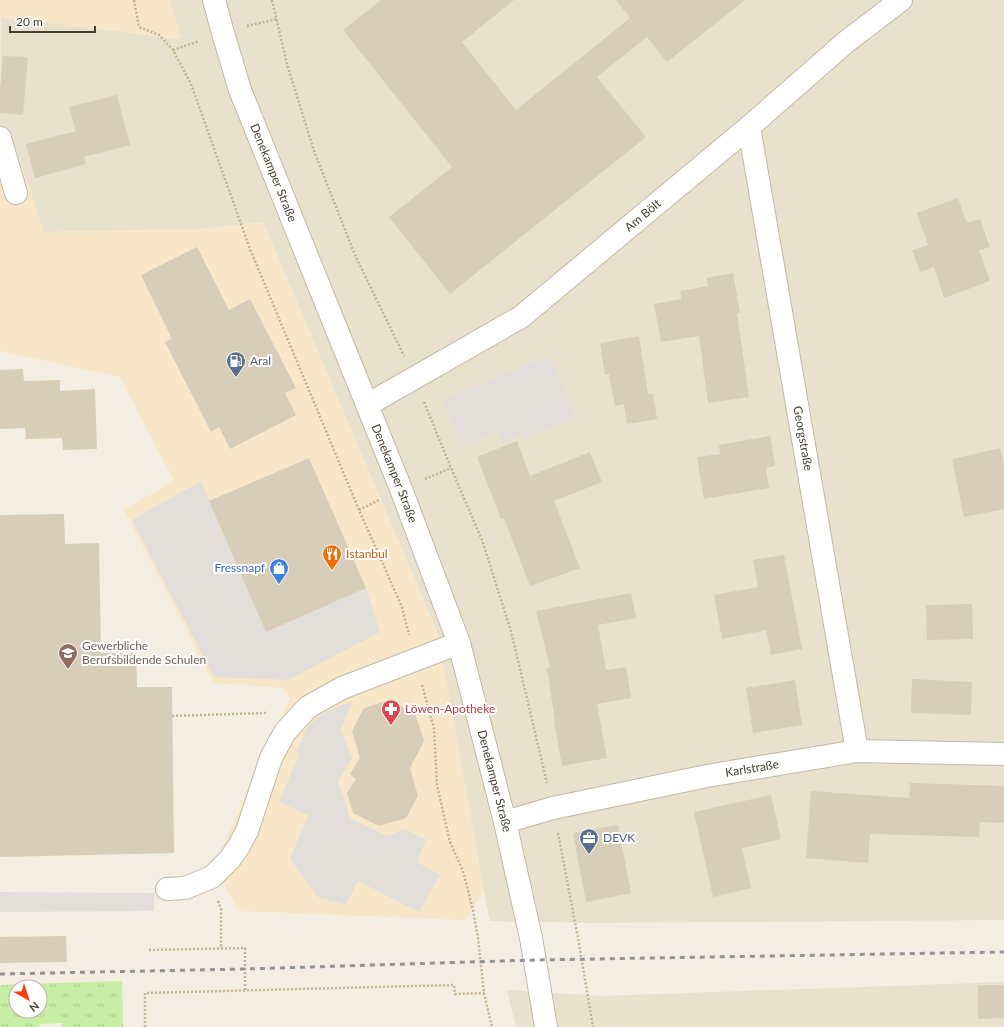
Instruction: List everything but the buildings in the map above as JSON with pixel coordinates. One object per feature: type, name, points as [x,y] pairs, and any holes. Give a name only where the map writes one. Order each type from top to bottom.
[{"type":"street","name":"Denekamper Straße","points":[[214,0],[240,90],[401,489],[459,643],[505,822],[531,938],[546,1027]]},
{"type":"street","name":"Am Bölt","points":[[367,405],[521,317],[750,127],[846,42],[901,0]]},
{"type":"street","name":"Georgstraße","points":[[750,127],[857,751]]},
{"type":"street","points":[[0,138],[16,193]]},
{"type":"street","points":[[167,889],[185,888],[212,877],[230,859],[247,830],[271,758],[285,732],[308,707],[342,688],[459,643]]},
{"type":"street","name":"Karlstraße","points":[[505,822],[553,808],[707,776],[857,751],[1004,754]]},
{"type":"path","points":[[134,0],[139,27],[158,35],[173,50],[191,84],[250,249],[359,510],[402,607],[434,728],[436,785],[450,842],[463,871],[473,910],[478,938],[484,993],[492,1027]]},
{"type":"path","points":[[272,0],[286,64],[314,151],[355,255],[414,377],[482,540],[511,631],[553,808],[578,938],[593,1027]]},
{"type":"path","points":[[172,716],[267,713],[290,726]]},
{"type":"path","points":[[212,877],[221,909],[221,948]]},
{"type":"path","points":[[149,950],[245,948],[245,990]]},
{"type":"path","points":[[145,1027],[145,993],[454,985],[455,994],[484,993]]},
{"type":"shaded area","points":[[0,0],[170,0],[181,39],[1,17],[0,22]]},
{"type":"shaded area","points":[[170,0],[1004,0],[1004,920],[588,923],[490,921],[438,634],[263,222],[200,229],[44,232],[11,134],[0,126],[1,17],[181,39]]},
{"type":"shaded area","points":[[0,126],[11,134],[44,232],[200,229],[263,222],[438,634],[484,892],[465,920],[239,911],[214,866],[290,698],[283,688],[213,683],[124,510],[174,481],[120,377],[0,351]]},
{"type":"shaded area","points":[[549,356],[575,417],[526,437],[523,433],[502,442],[497,431],[462,445],[443,400]]},
{"type":"shaded area","points":[[201,481],[266,632],[366,588],[380,632],[288,680],[214,677],[132,520]]},
{"type":"shaded area","points":[[353,701],[341,729],[352,759],[338,781],[350,818],[387,836],[405,829],[426,840],[417,862],[440,875],[419,912],[358,881],[346,905],[319,898],[290,859],[308,815],[279,802],[299,754],[296,752],[308,726],[320,716],[332,709]]},
{"type":"shaded area","points":[[0,892],[154,893],[154,911],[0,912]]},
{"type":"shaded area","points":[[1004,982],[1004,1027],[516,1027],[507,990],[601,996]]},
{"type":"green space","points":[[122,981],[123,1027],[62,1027],[62,1023],[40,1024],[39,1027],[0,1027],[0,985],[8,985],[8,1019],[48,1019],[48,983]]},
{"type":"railway","points":[[0,974],[245,969],[534,960],[1004,952]]},
{"type":"place","name":"Aral","points":[[236,378]]},
{"type":"place","name":"Istanbul","points":[[332,571]]},
{"type":"place","name":"Fressnapf","points":[[279,585]]},
{"type":"place","name":"Gewerbliche Berufsbildende Schulen","points":[[68,670]]},
{"type":"place","name":"Löwen-Apotheke","points":[[391,726]]},
{"type":"place","name":"DEVK","points":[[589,855]]}]
